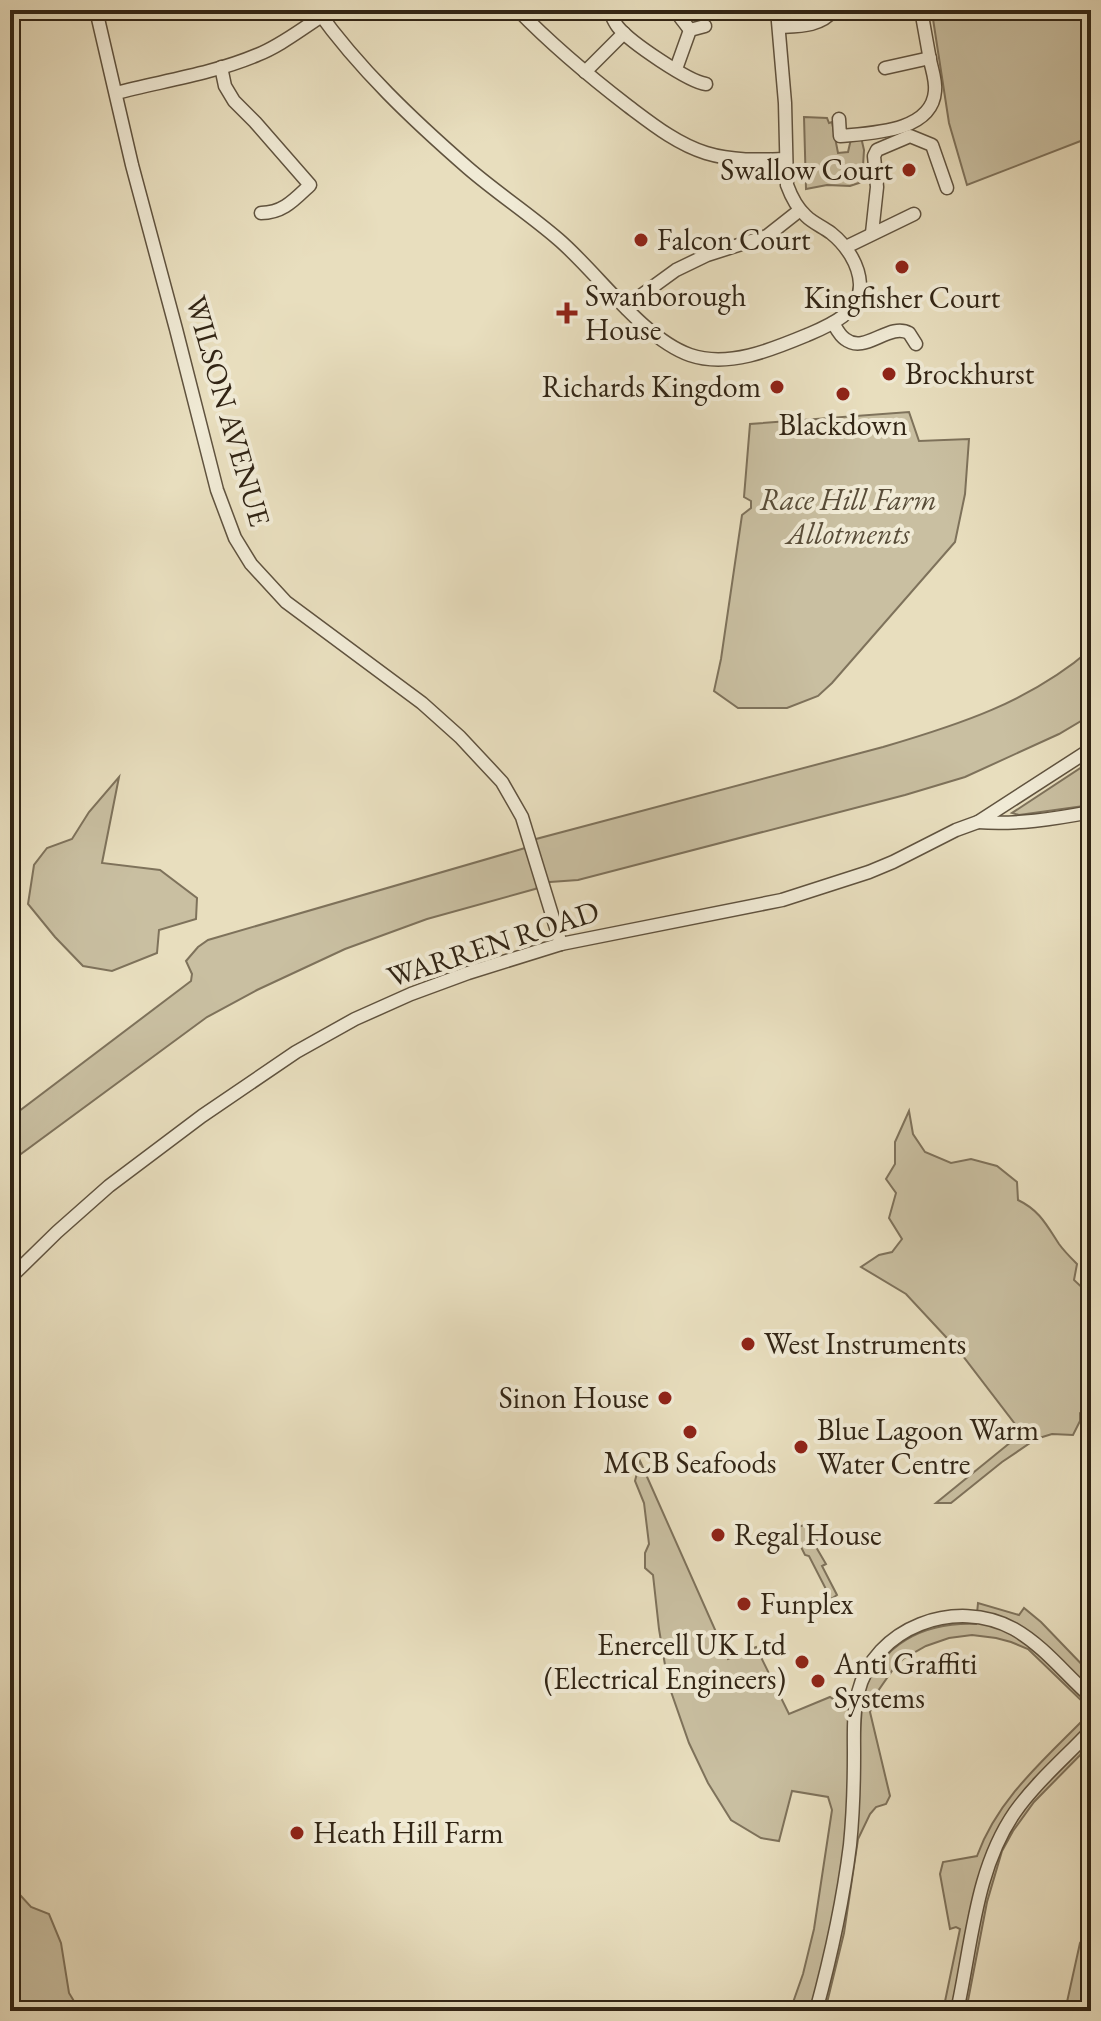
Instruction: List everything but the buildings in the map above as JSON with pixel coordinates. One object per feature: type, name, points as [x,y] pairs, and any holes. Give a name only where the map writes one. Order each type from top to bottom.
[{"type":"street","name":"WILSON AVENUE","points":[[96,10],[132,165],[217,490],[235,538],[251,564],[286,602],[422,703],[468,745],[502,782],[522,817],[561,944]]},
{"type":"street","points":[[518,10],[564,55],[651,124],[697,150],[734,159],[785,159]]},
{"type":"street","points":[[609,10],[624,33],[697,83],[706,84]]},
{"type":"street","points":[[116,93],[249,58],[275,47],[319,13],[358,62],[402,106],[469,169],[559,240],[627,309],[671,346],[692,356],[730,359],[791,342],[833,323],[847,313],[859,292],[857,268],[846,247],[800,210],[787,185],[785,103],[777,10]]},
{"type":"street","points":[[779,27],[817,23],[834,10]]},
{"type":"street","points":[[840,136],[894,129],[915,120],[929,108],[935,81],[921,10]]},
{"type":"street","points":[[680,17],[690,30]]},
{"type":"street","points":[[690,30],[705,26]]},
{"type":"street","points":[[676,69],[690,30]]},
{"type":"street","points":[[585,72],[624,33]]},
{"type":"street","points":[[885,68],[930,58]]},
{"type":"street","points":[[221,67],[225,86],[234,101],[320,197]]},
{"type":"street","points":[[839,119],[842,150]]},
{"type":"street","points":[[872,233],[877,187],[874,156],[877,150],[910,136],[932,145],[947,188]]},
{"type":"street","points":[[261,213],[285,208],[310,185]]},
{"type":"street","points":[[627,309],[676,270],[707,255],[767,236],[800,210]]},
{"type":"street","points":[[846,247],[914,214]]},
{"type":"street","points":[[833,323],[850,342],[860,343],[900,329],[909,333],[916,344]]},
{"type":"street","name":"WARREN ROAD","points":[[10,1278],[109,1186],[222,1101],[296,1052],[355,1019],[468,973],[561,944],[782,900],[826,887],[893,862],[978,822],[1091,749]]},
{"type":"street","points":[[978,822],[1017,823],[1091,812]]},
{"type":"street","points":[[816,2011],[836,1932],[847,1867],[857,1696],[863,1678],[880,1652],[906,1631],[925,1622],[959,1616],[980,1617],[1002,1623],[1023,1634],[1091,1697]]},
{"type":"street","points":[[957,2011],[982,1883],[999,1841],[1020,1805],[1091,1730]]},
{"type":"street","points":[[1087,2011],[1091,1992]]},
{"type":"green space","points":[[943,10],[1091,10],[1091,137],[967,185],[949,123],[933,19],[944,17]]},
{"type":"green space","points":[[804,117],[827,118],[829,123],[832,122],[838,153],[848,152],[851,139],[861,137],[864,150],[862,182],[850,186],[827,185],[806,189]]},
{"type":"green space","name":"Race Hill Farm Allotments","points":[[909,412],[919,441],[969,439],[965,494],[955,542],[818,696],[787,708],[738,708],[714,691],[742,515],[751,508],[751,501],[744,497],[750,424]]},
{"type":"green space","points":[[1091,649],[1091,715],[1059,734],[965,777],[578,880],[550,882],[427,919],[345,949],[207,1017],[10,1162],[10,1118],[191,981],[192,974],[186,961],[208,940],[525,848],[536,839],[939,730],[992,710],[1043,684]]},
{"type":"green space","points":[[1091,761],[1091,805],[1019,815],[1012,813]]},
{"type":"green space","points":[[119,777],[102,863],[160,870],[197,898],[196,919],[159,930],[157,953],[112,971],[83,966],[28,904],[34,865],[47,848],[72,839],[89,812]]},
{"type":"green space","points":[[909,1111],[913,1134],[925,1152],[951,1163],[971,1159],[997,1166],[1017,1182],[1018,1200],[1037,1213],[1077,1264],[1074,1280],[1090,1295],[1091,1389],[1087,1392],[1091,1407],[1080,1413],[1080,1421],[1073,1435],[1052,1434],[1036,1439],[951,1503],[936,1503],[1022,1433],[959,1351],[906,1294],[861,1267],[879,1255],[892,1252],[902,1239],[889,1218],[896,1193],[886,1179],[895,1164],[895,1142]]},
{"type":"green space","points":[[640,1461],[728,1659],[756,1647],[789,1714],[830,1697],[839,1703],[844,1690],[862,1696],[870,1678],[892,1650],[922,1632],[938,1627],[976,1624],[978,1603],[1019,1615],[1024,1608],[1091,1674],[1091,1744],[1034,1802],[1002,1851],[987,1902],[966,2011],[943,2011],[960,1929],[950,1929],[940,1874],[943,1862],[977,1856],[997,1816],[1024,1780],[1087,1716],[1086,1705],[1028,1649],[996,1638],[972,1635],[949,1638],[926,1646],[894,1668],[878,1691],[870,1712],[890,1796],[886,1804],[876,1807],[870,1814],[858,1839],[844,1933],[825,2011],[790,2011],[814,1929],[832,1810],[828,1797],[792,1791],[779,1841],[761,1838],[731,1820],[708,1783],[689,1743],[668,1683],[653,1575],[645,1568],[645,1553],[649,1544],[644,1503],[635,1481]]},
{"type":"green space","points":[[809,1523],[819,1545],[816,1547],[826,1564],[822,1566],[837,1595],[831,1599],[794,1533],[796,1528]]},
{"type":"green space","points":[[10,1884],[31,1907],[49,1914],[61,1943],[69,1993],[80,2011],[10,2011]]},
{"type":"green space","points":[[1091,1918],[1091,2011],[1065,2011],[1080,1943],[1088,1932]]},
{"type":"place","name":"Swallow Court","points":[[909,170]]},
{"type":"place","name":"Falcon Court","points":[[641,240]]},
{"type":"place","name":"Kingfisher Court","points":[[902,267]]},
{"type":"place","name":"Swanborough House","points":[[567,313]]},
{"type":"place","name":"Brockhurst","points":[[889,374]]},
{"type":"place","name":"Richards Kingdom","points":[[777,387]]},
{"type":"place","name":"Blackdown","points":[[843,394]]},
{"type":"place","name":"West Instruments","points":[[748,1344]]},
{"type":"place","name":"Sinon House","points":[[665,1398]]},
{"type":"place","name":"MCB Seafoods","points":[[690,1432]]},
{"type":"place","name":"Blue Lagoon Warm Water Centre","points":[[801,1447]]},
{"type":"place","name":"Regal House","points":[[718,1535]]},
{"type":"place","name":"Funplex","points":[[744,1604]]},
{"type":"place","name":"Enercell UK Ltd (Electrical Engineers)","points":[[802,1662]]},
{"type":"place","name":"Anti Graffiti Systems","points":[[818,1681]]},
{"type":"place","name":"Heath Hill Farm","points":[[297,1833]]}]
